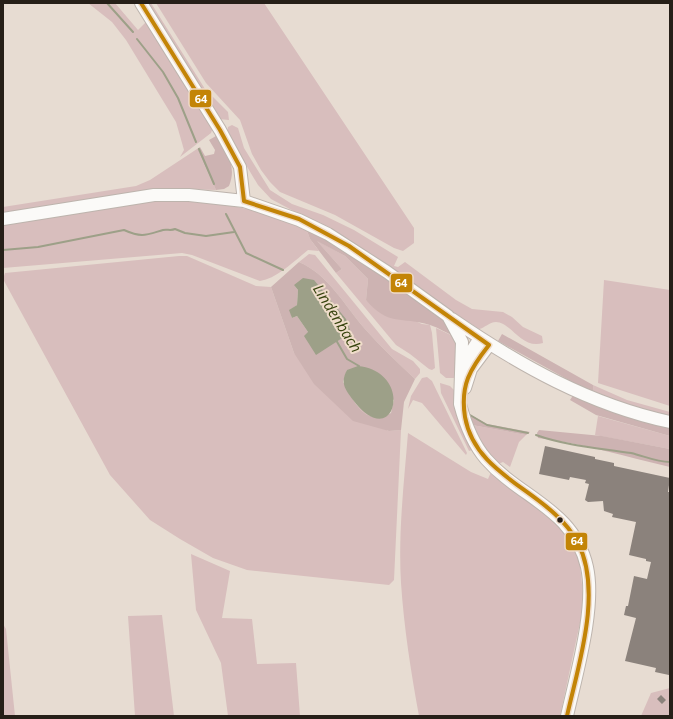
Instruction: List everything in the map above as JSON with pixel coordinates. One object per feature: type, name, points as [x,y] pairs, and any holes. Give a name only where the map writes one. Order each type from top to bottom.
[{"type":"main road","points":[[141,3],[220,130],[240,167],[244,201]]},
{"type":"main road","points":[[3,219],[154,195],[189,195],[244,201],[299,220],[328,234],[485,342],[556,382],[586,396],[623,410],[670,422]]},
{"type":"main road","points":[[448,316],[462,342],[460,404],[466,423],[476,445],[485,458],[511,481],[558,516],[573,534],[584,556],[588,577],[588,607],[567,716]]},
{"type":"main road","points":[[462,370],[469,352],[485,342]]},
{"type":"main road","points":[[466,423],[464,401],[466,381],[485,342]]},
{"type":"shaded area","points":[[88,3],[115,3],[138,30],[147,21],[213,127],[211,133],[180,157],[184,150],[176,122],[126,40],[112,22]]},
{"type":"shaded area","points":[[146,3],[151,3],[205,89],[228,112],[229,120],[219,119]]},
{"type":"shaded area","points":[[156,3],[264,3],[414,228],[414,243],[403,251],[394,248],[335,215],[280,192],[261,170],[252,154],[240,120],[206,83]]},
{"type":"shaded area","points":[[232,125],[238,128],[244,148],[270,190],[292,204],[323,215],[354,230],[398,257],[394,266],[398,267],[405,262],[456,300],[472,309],[503,312],[512,317],[523,327],[542,336],[543,343],[529,343],[501,323],[494,322],[479,329],[316,223],[271,199],[258,185],[227,133],[228,127]]},
{"type":"shaded area","points":[[219,136],[228,154],[232,173],[229,186],[224,189],[216,190],[197,149],[200,147],[205,156],[214,154],[215,150],[209,140]]},
{"type":"shaded area","points":[[197,149],[216,190],[183,189],[146,191],[3,214],[3,207],[136,186],[150,180]]},
{"type":"shaded area","points":[[183,201],[232,206],[257,211],[306,228],[310,239],[319,251],[308,250],[279,273],[260,281],[192,255],[182,253],[3,268],[3,223],[137,202]]},
{"type":"shaded area","points":[[306,228],[349,253],[443,319],[455,337],[430,325],[420,322],[396,319],[382,314],[366,300],[368,279],[345,256],[317,241],[342,269],[336,273],[310,239]]},
{"type":"shaded area","points":[[316,240],[345,256],[368,279],[366,300],[422,324],[430,325],[435,368],[432,370],[429,369],[396,345],[336,273],[342,269]]},
{"type":"shaded area","points":[[309,254],[315,255],[392,349],[413,361],[420,369],[420,373],[415,379],[383,349],[327,282],[319,274],[299,262]]},
{"type":"shaded area","points":[[187,256],[256,286],[271,287],[294,353],[388,431],[401,430],[394,580],[389,585],[247,570],[213,558],[150,520],[110,475],[3,279],[5,273]]},
{"type":"shaded area","points":[[299,262],[319,274],[327,282],[383,349],[415,379],[404,402],[401,430],[389,431],[353,421],[314,384],[294,353],[271,287]],"holes":[[[294,285],[347,335],[337,341],[308,332],[297,316],[292,318],[290,310],[297,305],[298,290]],[[347,370],[394,400],[391,413],[381,417],[374,417],[361,411],[343,382]]]},
{"type":"shaded area","points":[[604,280],[670,290],[670,406],[598,383]]},
{"type":"shaded area","points":[[436,328],[455,337],[457,342],[459,363],[455,378],[446,378],[440,373]]},
{"type":"shaded area","points":[[502,334],[593,385],[594,394],[498,341]]},
{"type":"shaded area","points":[[427,377],[432,381],[467,453],[466,455],[422,403],[413,400],[408,409],[411,396],[422,378]]},
{"type":"shaded area","points":[[440,383],[450,386],[456,392],[472,450],[469,451],[441,393]]},
{"type":"shaded area","points":[[593,385],[627,400],[670,412],[670,417],[659,416],[594,394]]},
{"type":"shaded area","points":[[574,394],[670,425],[670,436],[596,415],[570,400]]},
{"type":"shaded area","points":[[469,414],[487,424],[530,432],[526,435],[472,425]]},
{"type":"shaded area","points":[[598,416],[670,436],[670,449],[595,435]]},
{"type":"shaded area","points":[[472,425],[526,435],[519,442],[510,467],[503,462],[498,464],[494,460],[483,446]]},
{"type":"shaded area","points":[[539,430],[602,436],[670,449],[670,467],[588,447],[538,438],[537,433]]},
{"type":"shaded area","points":[[408,433],[471,472],[488,479],[491,472],[557,522],[574,547],[580,565],[584,604],[560,716],[419,716],[408,650],[400,564],[403,489]]},
{"type":"shaded area","points":[[191,554],[230,571],[222,618],[252,619],[257,664],[296,663],[300,716],[228,716],[221,663],[196,610]]},
{"type":"shaded area","points":[[162,615],[174,716],[135,716],[128,616]]},
{"type":"shaded area","points":[[3,624],[6,629],[15,716],[3,716]]},
{"type":"shaded area","points":[[670,688],[670,716],[641,716],[651,693]]},
{"type":"water","points":[[303,278],[314,280],[346,319],[350,330],[347,335],[316,355],[304,336],[308,332],[297,316],[292,318],[289,310],[297,305],[298,290],[294,285]]},
{"type":"water","points":[[358,366],[376,371],[388,382],[393,394],[393,406],[388,415],[380,419],[368,415],[353,400],[344,386],[344,379],[347,370]]},
{"type":"building","points":[[545,446],[595,457],[595,459],[614,463],[614,466],[670,478],[668,492],[670,492],[669,675],[655,672],[656,668],[625,661],[636,618],[624,615],[626,606],[628,606],[634,576],[647,579],[651,562],[646,561],[646,559],[629,555],[636,522],[612,517],[613,514],[604,511],[603,501],[588,502],[585,500],[589,484],[585,483],[586,480],[570,477],[569,480],[539,474]]},
{"type":"building","points":[[661,695],[666,700],[662,704],[657,699]]},
{"type":"waterway","name":"Lindenbach","points":[[107,3],[133,32]]},
{"type":"waterway","name":"Lindenbach","points":[[137,39],[163,72],[178,98],[196,142]]},
{"type":"waterway","name":"Lindenbach","points":[[199,149],[214,184]]},
{"type":"waterway","name":"Lindenbach","points":[[226,214],[246,253],[283,270]]},
{"type":"waterway","points":[[3,250],[38,247],[124,230],[140,235],[175,229],[185,233],[206,236],[234,232]]},
{"type":"waterway","name":"Lindenbach","points":[[336,340],[347,359],[359,366]]},
{"type":"waterway","name":"Lindenbach","points":[[470,415],[487,425],[528,433]]},
{"type":"waterway","name":"Lindenbach","points":[[536,435],[571,444],[631,453],[655,460],[670,462]]},
{"type":"transit line","name":"64","points":[[141,3],[220,130],[240,167],[244,201]]},
{"type":"transit line","name":"64","points":[[244,201],[299,219],[349,246],[489,345],[472,370],[465,386],[465,417],[472,438],[484,456],[498,470],[550,510],[566,525],[578,543],[585,562],[588,584],[586,629],[567,716]]}]
